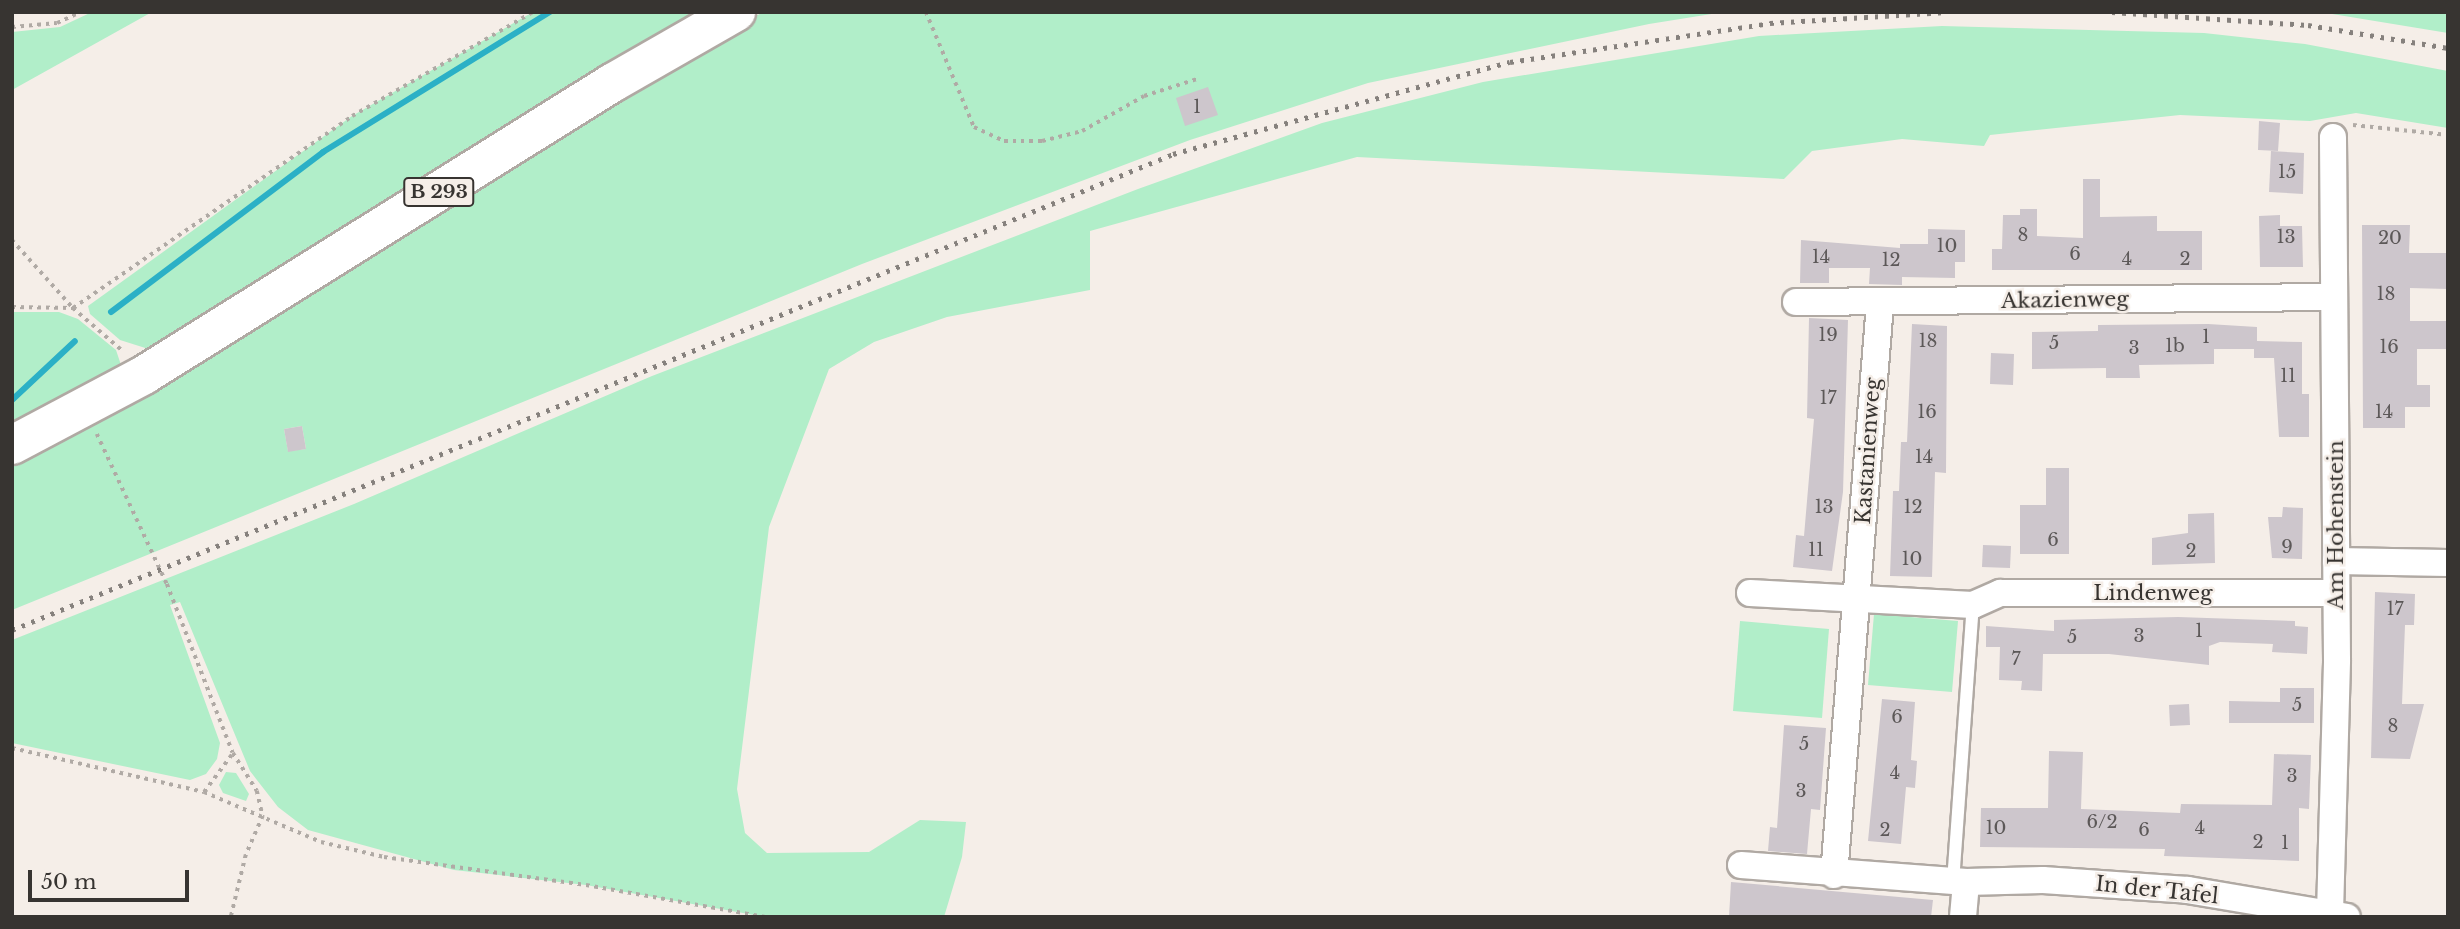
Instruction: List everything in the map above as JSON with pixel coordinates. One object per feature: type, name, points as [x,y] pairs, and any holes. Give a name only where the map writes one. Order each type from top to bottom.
[{"type":"main road","name":"B 293","points":[[12,445],[83,411],[144,375],[612,83],[736,12]]},
{"type":"street","name":"Am Hohenstein","points":[[2333,137],[2338,915]]},
{"type":"street","name":"Akazienweg","points":[[1796,302],[1880,304],[2334,297]]},
{"type":"street","name":"Kastanienweg","points":[[1834,875],[1880,304]]},
{"type":"street","points":[[2336,561],[2448,563]]},
{"type":"street","points":[[1750,593],[1973,605]]},
{"type":"street","name":"Lindenweg","points":[[1973,605],[2000,593],[2336,593]]},
{"type":"street","name":"In der Tafel","points":[[1741,865],[1834,875],[1960,882],[2043,880],[2188,890],[2338,915]]},
{"type":"street","points":[[1960,882],[1963,917]]},
{"type":"lane","points":[[1960,882],[1973,605]]},
{"type":"path","points":[[12,27],[57,23],[81,12]]},
{"type":"path","points":[[12,307],[73,308],[352,116],[533,12]]},
{"type":"path","points":[[926,12],[974,127],[1004,141],[1042,141],[1082,131],[1144,96],[1197,79]]},
{"type":"path","points":[[2333,137],[2356,122],[2448,135]]},
{"type":"path","points":[[12,240],[73,308],[103,331],[144,375]]},
{"type":"path","points":[[83,411],[167,584],[233,753],[257,791],[263,816],[246,855],[231,917]]},
{"type":"path","points":[[12,748],[205,792],[321,842],[384,857],[598,887],[765,917]]},
{"type":"path","points":[[205,792],[233,753]]},
{"type":"green space","points":[[92,12],[152,12],[12,90],[12,32],[60,27]]},
{"type":"green space","points":[[533,12],[711,12],[158,352],[120,340],[90,314],[88,306],[352,116]]},
{"type":"green space","points":[[763,12],[1724,12],[1649,24],[1368,83],[1190,140],[862,264],[12,610],[12,460],[579,118]],"holes":[[[302,426],[306,449],[288,451],[284,429]]]},
{"type":"green space","points":[[2320,12],[2448,12],[2448,33]]},
{"type":"green space","points":[[1942,26],[2204,33],[2305,44],[2448,71],[2448,128],[2356,113],[2310,121],[2180,115],[1990,135],[1984,146],[1902,139],[1812,151],[1784,179],[1357,157],[1090,231],[1090,290],[947,317],[874,342],[829,369],[769,527],[737,789],[745,833],[767,853],[869,852],[920,820],[966,822],[962,857],[944,917],[765,917],[586,885],[454,870],[308,830],[278,807],[250,771],[180,602],[170,605],[220,743],[217,759],[206,774],[190,780],[12,743],[12,640],[354,504],[652,376],[1138,189],[1322,123],[1483,82],[1759,36]]},
{"type":"green space","points":[[12,312],[59,312],[78,319],[116,350],[121,365],[115,377],[12,433]]},
{"type":"green space","points":[[1874,614],[1958,621],[1952,692],[1868,685]]},
{"type":"green space","points":[[1740,621],[1829,629],[1822,718],[1733,711]]},
{"type":"green space","points":[[226,772],[236,773],[249,794],[246,801],[223,793],[219,785]]},
{"type":"building","points":[[1208,87],[1218,115],[1185,126],[1176,98]]},
{"type":"building","points":[[2259,121],[2280,123],[2278,151],[2258,150]]},
{"type":"building","points":[[2271,151],[2304,153],[2303,194],[2269,192]]},
{"type":"building","points":[[2083,179],[2100,179],[2100,217],[2157,216],[2157,231],[2202,231],[2202,270],[1992,270],[1992,249],[2002,249],[2003,215],[2020,215],[2020,209],[2037,209],[2037,236],[2083,238]]},
{"type":"building","points":[[2280,215],[2280,226],[2302,226],[2303,267],[2260,267],[2259,216]]},
{"type":"building","points":[[2362,225],[2410,225],[2409,253],[2448,253],[2448,289],[2410,288],[2410,321],[2448,321],[2448,349],[2417,349],[2417,385],[2430,385],[2430,407],[2405,407],[2405,428],[2363,428]]},
{"type":"building","points":[[1928,229],[1965,230],[1965,262],[1955,262],[1955,278],[1902,277],[1902,285],[1869,284],[1870,268],[1829,268],[1829,283],[1800,283],[1801,240],[1900,248],[1900,244],[1928,244]]},
{"type":"building","points":[[1809,318],[1848,320],[1843,492],[1832,571],[1793,567],[1796,535],[1804,536],[1814,419],[1807,418]]},
{"type":"building","points":[[1912,324],[1947,326],[1946,473],[1935,472],[1932,577],[1890,576],[1893,491],[1899,491],[1901,442],[1907,442]]},
{"type":"building","points":[[2208,324],[2257,327],[2257,341],[2302,342],[2302,394],[2309,394],[2309,437],[2279,437],[2274,358],[2254,358],[2254,349],[2214,349],[2214,364],[2139,365],[2140,378],[2106,378],[2106,368],[2032,369],[2032,332],[2098,331],[2098,325]]},
{"type":"building","points":[[1991,353],[2014,354],[2013,385],[1990,384]]},
{"type":"building","points":[[302,426],[306,449],[288,452],[284,429]]},
{"type":"building","points":[[2046,468],[2069,468],[2069,554],[2020,554],[2020,505],[2046,505]]},
{"type":"building","points":[[2283,507],[2303,508],[2302,559],[2272,558],[2268,517],[2282,517]]},
{"type":"building","points":[[2214,513],[2215,563],[2152,565],[2152,538],[2188,533],[2188,514]]},
{"type":"building","points":[[1983,545],[2011,546],[2010,568],[1982,567]]},
{"type":"building","points":[[2375,592],[2415,594],[2414,625],[2405,625],[2402,704],[2424,704],[2410,759],[2371,758]]},
{"type":"building","points":[[2178,617],[2295,621],[2295,626],[2308,627],[2307,654],[2272,652],[2273,644],[2220,642],[2209,646],[2209,665],[2109,654],[2043,654],[2042,691],[2021,690],[2022,681],[1999,680],[2000,647],[1986,647],[1986,626],[2054,631],[2054,620]]},
{"type":"building","points":[[2280,688],[2314,688],[2314,723],[2229,723],[2229,701],[2280,702]]},
{"type":"building","points":[[1882,699],[1915,702],[1911,760],[1917,761],[1915,788],[1906,787],[1901,844],[1868,841]]},
{"type":"building","points":[[2189,704],[2190,725],[2170,726],[2169,705]]},
{"type":"building","points":[[1784,725],[1826,728],[1820,810],[1811,809],[1807,854],[1768,851],[1770,827],[1777,828]]},
{"type":"building","points":[[2049,751],[2083,752],[2081,809],[2180,813],[2181,804],[2272,805],[2274,754],[2311,755],[2309,809],[2299,808],[2299,861],[2164,856],[2165,849],[1980,847],[1981,808],[2048,808]]},
{"type":"building","points":[[1731,882],[1933,900],[1931,917],[1729,917]]},
{"type":"waterway","points":[[111,312],[323,152],[550,12]]},
{"type":"waterway","points":[[12,400],[75,341]]},
{"type":"railway","points":[[12,630],[1173,154],[1510,62],[1770,23],[1943,12]]},
{"type":"railway","points":[[2112,12],[2308,25],[2448,48]]}]
